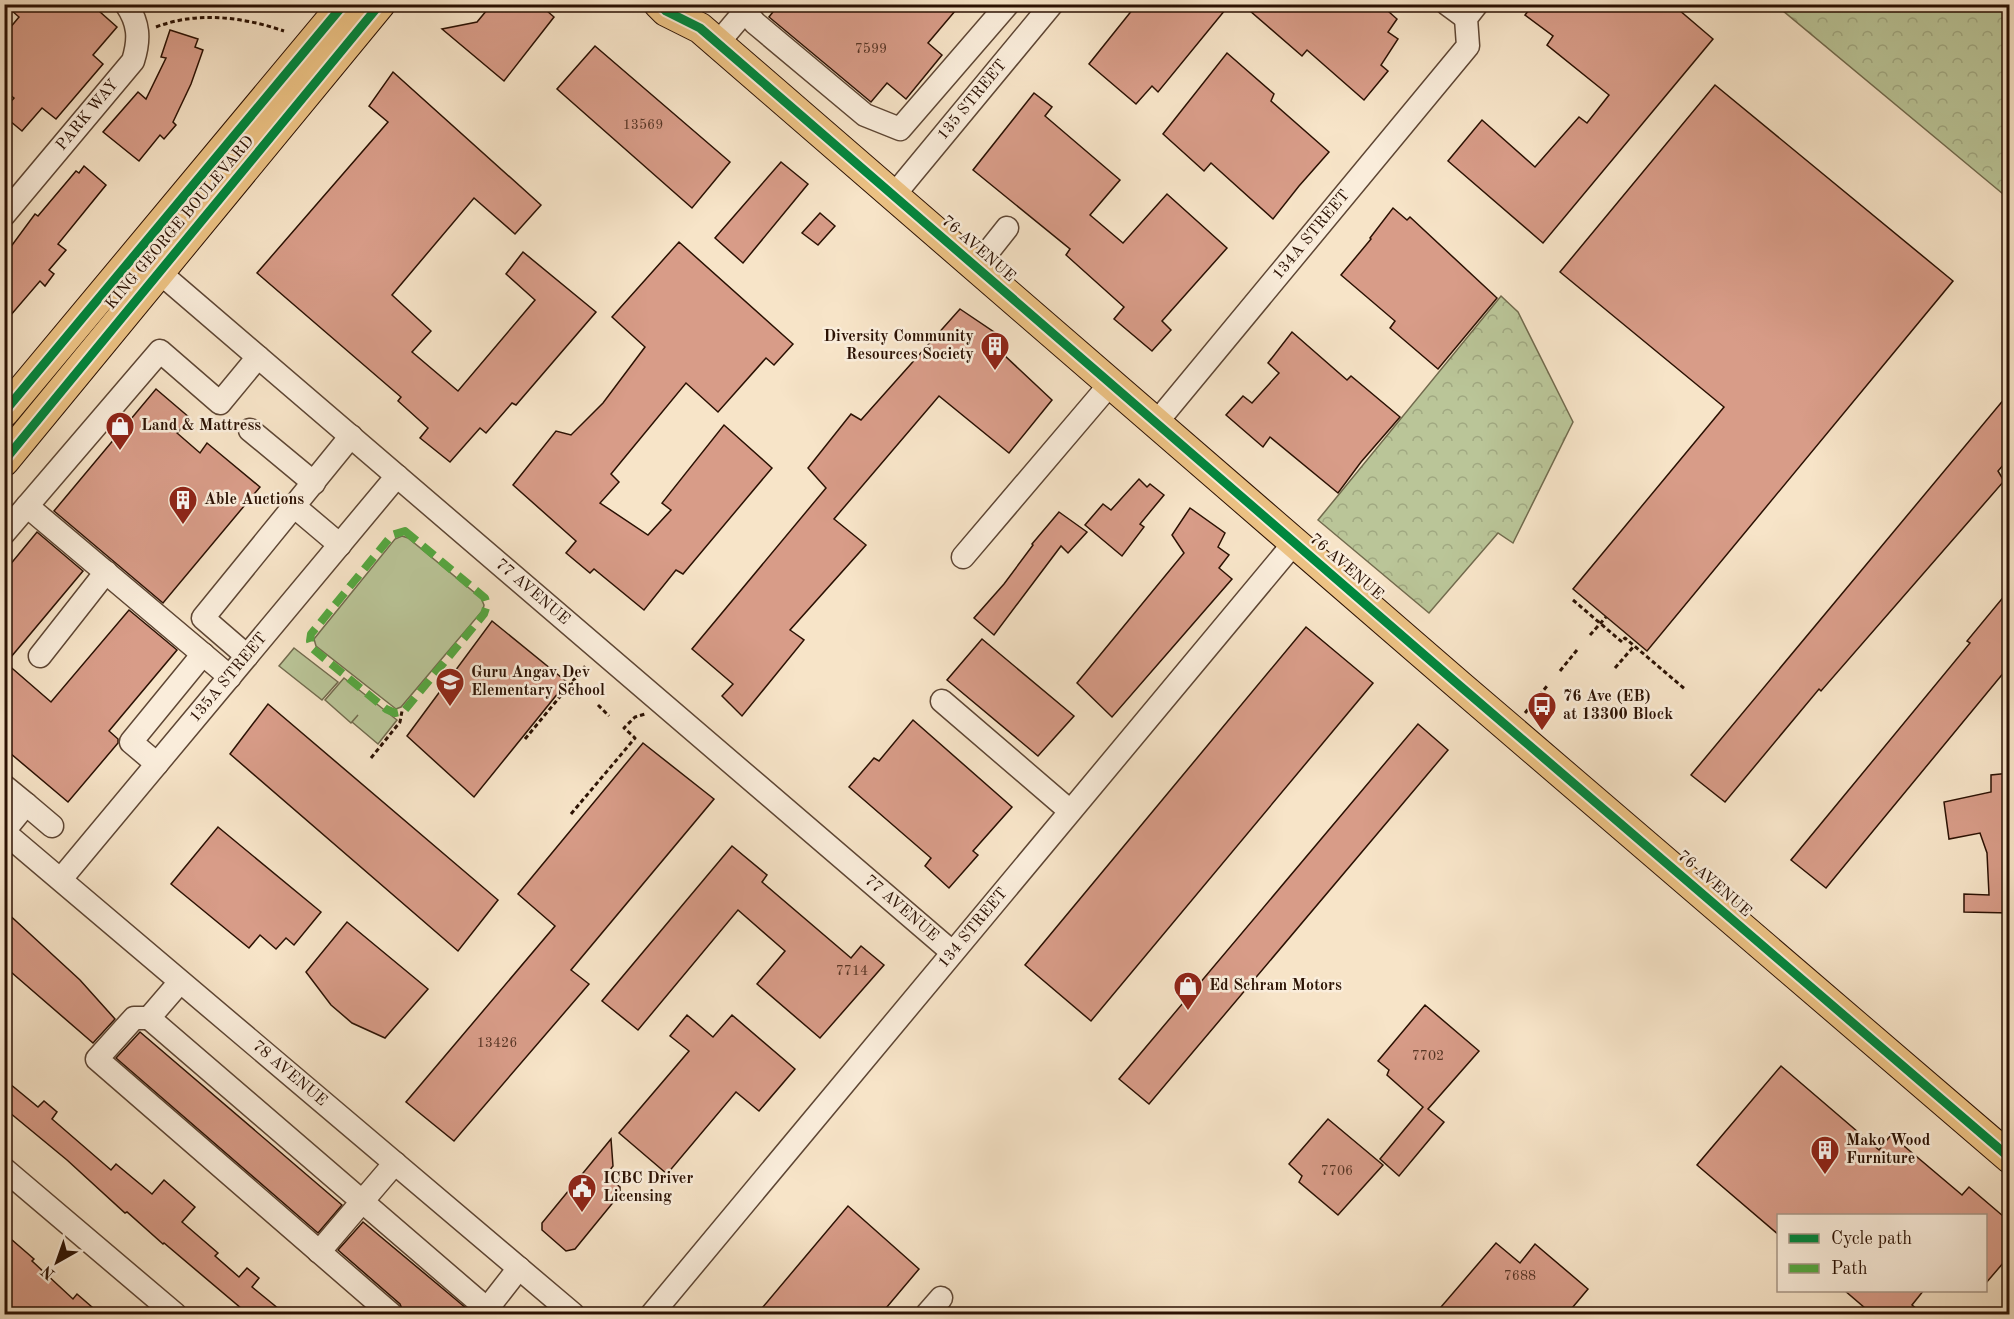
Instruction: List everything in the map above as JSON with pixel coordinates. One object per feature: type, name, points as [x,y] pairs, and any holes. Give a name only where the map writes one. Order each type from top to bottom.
[{"type":"main road","name":"KING GEORGE BOULEVARD","points":[[4,412],[344,4]]},
{"type":"main road","name":"KING GEORGE BOULEVARD","points":[[4,461],[380,4]]},
{"type":"main road","name":"76 AVENUE","points":[[659,4],[666,11],[702,25],[1294,543],[2010,1158]]},
{"type":"street","points":[[126,4],[135,19],[138,34]]},
{"type":"street","points":[[702,25],[748,8],[755,23],[865,115],[900,129],[1008,4]]},
{"type":"street","name":"135 STREET","points":[[894,195],[1052,4]]},
{"type":"street","points":[[1447,4],[1471,11]]},
{"type":"street","name":"134A STREET","points":[[1156,423],[1468,46],[1471,11]]},
{"type":"street","name":"PARK WAY","points":[[4,215],[133,61],[138,34]]},
{"type":"street","points":[[159,272],[171,212]]},
{"type":"street","points":[[976,267],[1007,228]]},
{"type":"street","name":"77 AVENUE","points":[[159,272],[952,952]]},
{"type":"street","points":[[4,533],[159,351],[220,403],[258,357]]},
{"type":"street","points":[[963,557],[1111,383]]},
{"type":"street","points":[[250,430],[314,483]]},
{"type":"street","points":[[247,656],[203,618],[351,436]]},
{"type":"street","name":"135A STREET","points":[[61,879],[397,476]]},
{"type":"street","points":[[27,506],[230,677]]},
{"type":"street","points":[[295,507],[340,545]]},
{"type":"street","name":"134 STREET","points":[[652,1314],[1294,543]]},
{"type":"street","points":[[40,656],[106,572]]},
{"type":"street","points":[[157,764],[131,742],[203,654]]},
{"type":"street","points":[[942,701],[1070,811]]},
{"type":"street","points":[[4,786],[52,826]]},
{"type":"street","points":[[4,831],[26,804]]},
{"type":"street","name":"78 AVENUE","points":[[4,831],[573,1314]]},
{"type":"street","points":[[150,1018],[180,982]]},
{"type":"street","points":[[392,1314],[96,1059],[134,1018],[150,1018],[363,1201],[482,1310],[519,1268]]},
{"type":"street","points":[[319,1252],[395,1163]]},
{"type":"street","points":[[4,1169],[175,1314]]},
{"type":"path","points":[[138,34],[164,24],[201,18],[256,21],[284,31]]},
{"type":"path","points":[[1573,600],[1622,642],[1625,638],[1634,645],[1686,690]]},
{"type":"path","points":[[1590,635],[1606,617]]},
{"type":"path","points":[[1615,668],[1634,645]]},
{"type":"path","points":[[1560,671],[1577,650]]},
{"type":"path","points":[[525,739],[588,663]]},
{"type":"path","points":[[571,683],[583,693]]},
{"type":"path","points":[[1523,716],[1547,686]]},
{"type":"path","points":[[598,705],[609,716]]},
{"type":"path","points":[[371,758],[400,722],[402,711]]},
{"type":"path","points":[[571,814],[634,738],[624,728],[635,717],[646,713]]},
{"type":"green space","points":[[1776,5],[2009,5],[2009,199]]},
{"type":"green space","points":[[1501,296],[1518,312],[1573,422],[1513,543],[1498,533],[1429,613],[1318,520]]},
{"type":"green space","points":[[402,536],[408,538],[481,598],[484,605],[483,610],[401,707],[396,709],[316,646],[314,639],[395,539]]},
{"type":"green space","points":[[294,648],[338,682],[322,700],[279,666]]},
{"type":"green space","points":[[344,678],[397,720],[378,744],[352,722],[358,715],[351,723],[325,700]]},
{"type":"building","points":[[4,4],[91,4],[117,27],[93,55],[103,64],[56,119],[42,108],[22,131],[4,116],[4,109],[14,98],[4,90],[4,35],[19,17]]},
{"type":"building","points":[[492,4],[539,4],[554,17],[504,81],[442,29],[477,22]]},
{"type":"building","points":[[779,4],[961,4],[928,43],[942,55],[906,99],[887,83],[871,102],[769,17]]},
{"type":"building","points":[[1137,4],[1230,4],[1158,92],[1152,86],[1136,104],[1089,64]]},
{"type":"building","points":[[1242,4],[1380,4],[1397,19],[1388,32],[1398,39],[1381,65],[1388,71],[1364,100],[1307,50],[1302,56]]},
{"type":"building","points":[[1534,4],[1672,4],[1713,39],[1543,243],[1448,161],[1482,120],[1535,167],[1579,117],[1587,123],[1609,95],[1547,45],[1553,36],[1525,15]]},
{"type":"building","points":[[170,30],[198,39],[195,47],[203,50],[191,84],[173,122],[176,125],[164,139],[160,135],[139,161],[103,132],[138,92],[146,99],[166,58],[161,57]]},
{"type":"building","points":[[595,46],[730,162],[692,208],[557,89]]},
{"type":"building","points":[[1227,53],[1274,94],[1271,101],[1329,152],[1273,219],[1211,163],[1204,171],[1163,134]]},
{"type":"building","points":[[393,72],[541,205],[515,234],[474,198],[392,295],[431,331],[412,352],[458,391],[535,300],[506,274],[523,252],[596,312],[516,405],[512,403],[486,433],[480,428],[450,462],[420,438],[428,428],[398,401],[401,397],[257,273],[388,122],[369,106]]},
{"type":"building","points":[[1715,85],[1953,281],[1647,651],[1573,589],[1724,407],[1560,272]]},
{"type":"building","points":[[1034,93],[1052,107],[1045,116],[1120,180],[1090,215],[1123,243],[1167,194],[1227,248],[1162,321],[1171,330],[1152,351],[1114,319],[1124,307],[1066,255],[1070,249],[973,170]]},
{"type":"building","points":[[781,162],[808,184],[743,263],[715,238]]},
{"type":"building","points":[[84,166],[106,185],[58,244],[66,250],[49,270],[54,274],[45,286],[40,281],[4,323],[4,256],[35,214],[38,216],[76,171],[79,173]]},
{"type":"building","points":[[1393,208],[1407,220],[1410,217],[1497,298],[1438,369],[1390,328],[1395,321],[1341,275]]},
{"type":"building","points":[[820,213],[835,226],[818,245],[802,233]]},
{"type":"building","points":[[679,242],[793,344],[774,365],[766,358],[718,412],[686,383],[611,474],[619,482],[600,503],[648,535],[671,510],[662,503],[724,425],[772,468],[683,574],[676,570],[644,610],[594,569],[590,573],[566,553],[576,541],[513,485],[556,431],[571,435],[603,403],[645,347],[612,317]]},
{"type":"building","points":[[960,309],[994,332],[988,340],[1052,400],[1009,453],[939,396],[834,519],[866,545],[790,630],[804,640],[742,716],[722,696],[733,684],[692,649],[826,488],[808,468],[851,414],[861,420]]},
{"type":"building","points":[[1292,332],[1347,380],[1351,376],[1400,417],[1338,493],[1270,437],[1263,447],[1226,415],[1243,396],[1252,403],[1279,373],[1268,363]]},
{"type":"building","points":[[156,389],[190,418],[177,433],[200,453],[207,443],[260,487],[163,603],[54,511]]},
{"type":"building","points":[[2010,392],[2010,457],[1998,471],[2004,481],[1821,691],[1819,689],[1725,802],[1691,775]]},
{"type":"building","points":[[1139,479],[1147,487],[1150,484],[1164,495],[1140,524],[1144,527],[1122,556],[1085,525],[1103,504],[1111,510]]},
{"type":"building","points":[[1190,508],[1225,533],[1218,547],[1229,555],[1219,568],[1232,579],[1112,717],[1077,683],[1184,553],[1172,535]]},
{"type":"building","points":[[1059,512],[1087,532],[1068,553],[1061,546],[994,635],[974,618],[1004,584],[1032,544]]},
{"type":"building","points":[[37,532],[83,571],[6,663],[51,702],[129,610],[177,650],[109,731],[118,739],[118,743],[68,802],[4,748],[4,572]]},
{"type":"building","points":[[2010,589],[2010,665],[1826,888],[1791,860],[1970,643],[1967,641]]},
{"type":"building","points":[[492,621],[567,682],[474,797],[407,736]]},
{"type":"building","points":[[1306,627],[1373,683],[1091,1021],[1025,965]]},
{"type":"building","points":[[982,639],[1074,716],[1038,756],[947,680]]},
{"type":"building","points":[[268,704],[498,900],[458,951],[230,754]]},
{"type":"building","points":[[913,720],[1012,807],[973,851],[978,855],[949,888],[925,866],[931,858],[849,787],[874,758],[879,761]]},
{"type":"building","points":[[1418,724],[1448,750],[1149,1104],[1119,1079]]},
{"type":"building","points":[[643,743],[714,799],[571,970],[589,984],[454,1141],[406,1102],[555,926],[518,894]]},
{"type":"building","points":[[2010,773],[2010,913],[1964,912],[1964,894],[1989,895],[1987,853],[1980,833],[1949,839],[1944,802],[1991,792],[1991,775]]},
{"type":"building","points":[[218,827],[321,912],[294,945],[286,938],[276,949],[260,935],[249,948],[171,884]]},
{"type":"building","points":[[732,846],[767,875],[762,882],[851,958],[861,946],[884,965],[820,1038],[757,984],[785,951],[738,910],[638,1030],[602,1001]]},
{"type":"building","points":[[4,910],[80,980],[115,1019],[93,1043],[4,966]]},
{"type":"building","points":[[347,922],[428,989],[385,1038],[352,1023],[331,1005],[306,972]]},
{"type":"building","points":[[1425,1005],[1479,1051],[1428,1109],[1444,1122],[1399,1176],[1380,1159],[1423,1107],[1387,1075],[1389,1070],[1378,1061]]},
{"type":"building","points":[[687,1015],[713,1037],[732,1015],[795,1069],[759,1111],[736,1092],[667,1174],[619,1133],[689,1051],[670,1036]]},
{"type":"building","points":[[140,1032],[342,1205],[318,1233],[116,1058]]},
{"type":"building","name":"Mako Wood Furniture","points":[[1781,1066],[1879,1150],[1891,1135],[1962,1195],[1969,1187],[2010,1222],[2010,1255],[1987,1282],[1987,1214],[1777,1214],[1777,1233],[1697,1165]]},
{"type":"building","points":[[4,1079],[38,1107],[44,1101],[57,1112],[52,1119],[111,1170],[116,1164],[152,1194],[164,1180],[195,1207],[182,1222],[218,1253],[215,1256],[239,1277],[247,1268],[259,1278],[252,1287],[285,1314],[248,1314],[127,1212],[125,1213],[67,1160],[4,1108]]},
{"type":"building","points":[[1328,1119],[1383,1165],[1338,1215],[1299,1182],[1302,1176],[1289,1164]]},
{"type":"building","points":[[611,1139],[613,1166],[606,1175],[620,1187],[620,1194],[575,1249],[566,1251],[542,1230],[542,1223]]},
{"type":"building","points":[[848,1206],[919,1269],[881,1314],[757,1314]]},
{"type":"building","points":[[363,1222],[473,1314],[404,1314],[400,1304],[338,1250]]},
{"type":"building","points":[[4,1233],[34,1259],[32,1261],[73,1299],[77,1294],[100,1314],[18,1314],[4,1303]]},
{"type":"building","points":[[1496,1243],[1520,1263],[1535,1244],[1588,1289],[1567,1314],[1435,1314]]},
{"type":"building","points":[[1846,1292],[1922,1292],[1912,1305],[1923,1314],[1872,1314]]},
{"type":"marked path","points":[[405,531],[485,598],[487,605],[484,614],[404,711],[395,713],[386,709],[313,649],[310,641],[311,634],[392,535],[405,531]]},
{"type":"cycle path","points":[[4,412],[344,4]]},
{"type":"cycle path","points":[[4,461],[380,4]]},
{"type":"cycle path","points":[[659,4],[666,11],[700,28],[1460,686],[2010,1158]]},
{"type":"place","name":"Diversity Community Resources Society","points":[[995,372]]},
{"type":"place","name":"Land & Mattress","points":[[120,452]]},
{"type":"place","name":"Able Auctions","points":[[183,526]]},
{"type":"place","name":"Guru Angav Dev Elementary School","points":[[450,708]]},
{"type":"place","name":"76 Ave (EB) at 13300 Block","points":[[1542,732]]},
{"type":"place","name":"Ed Schram Motors","points":[[1188,1012]]},
{"type":"place","name":"Mako Wood Furniture","points":[[1825,1176]]},
{"type":"place","name":"ICBC Driver Licensing","points":[[582,1214]]}]
